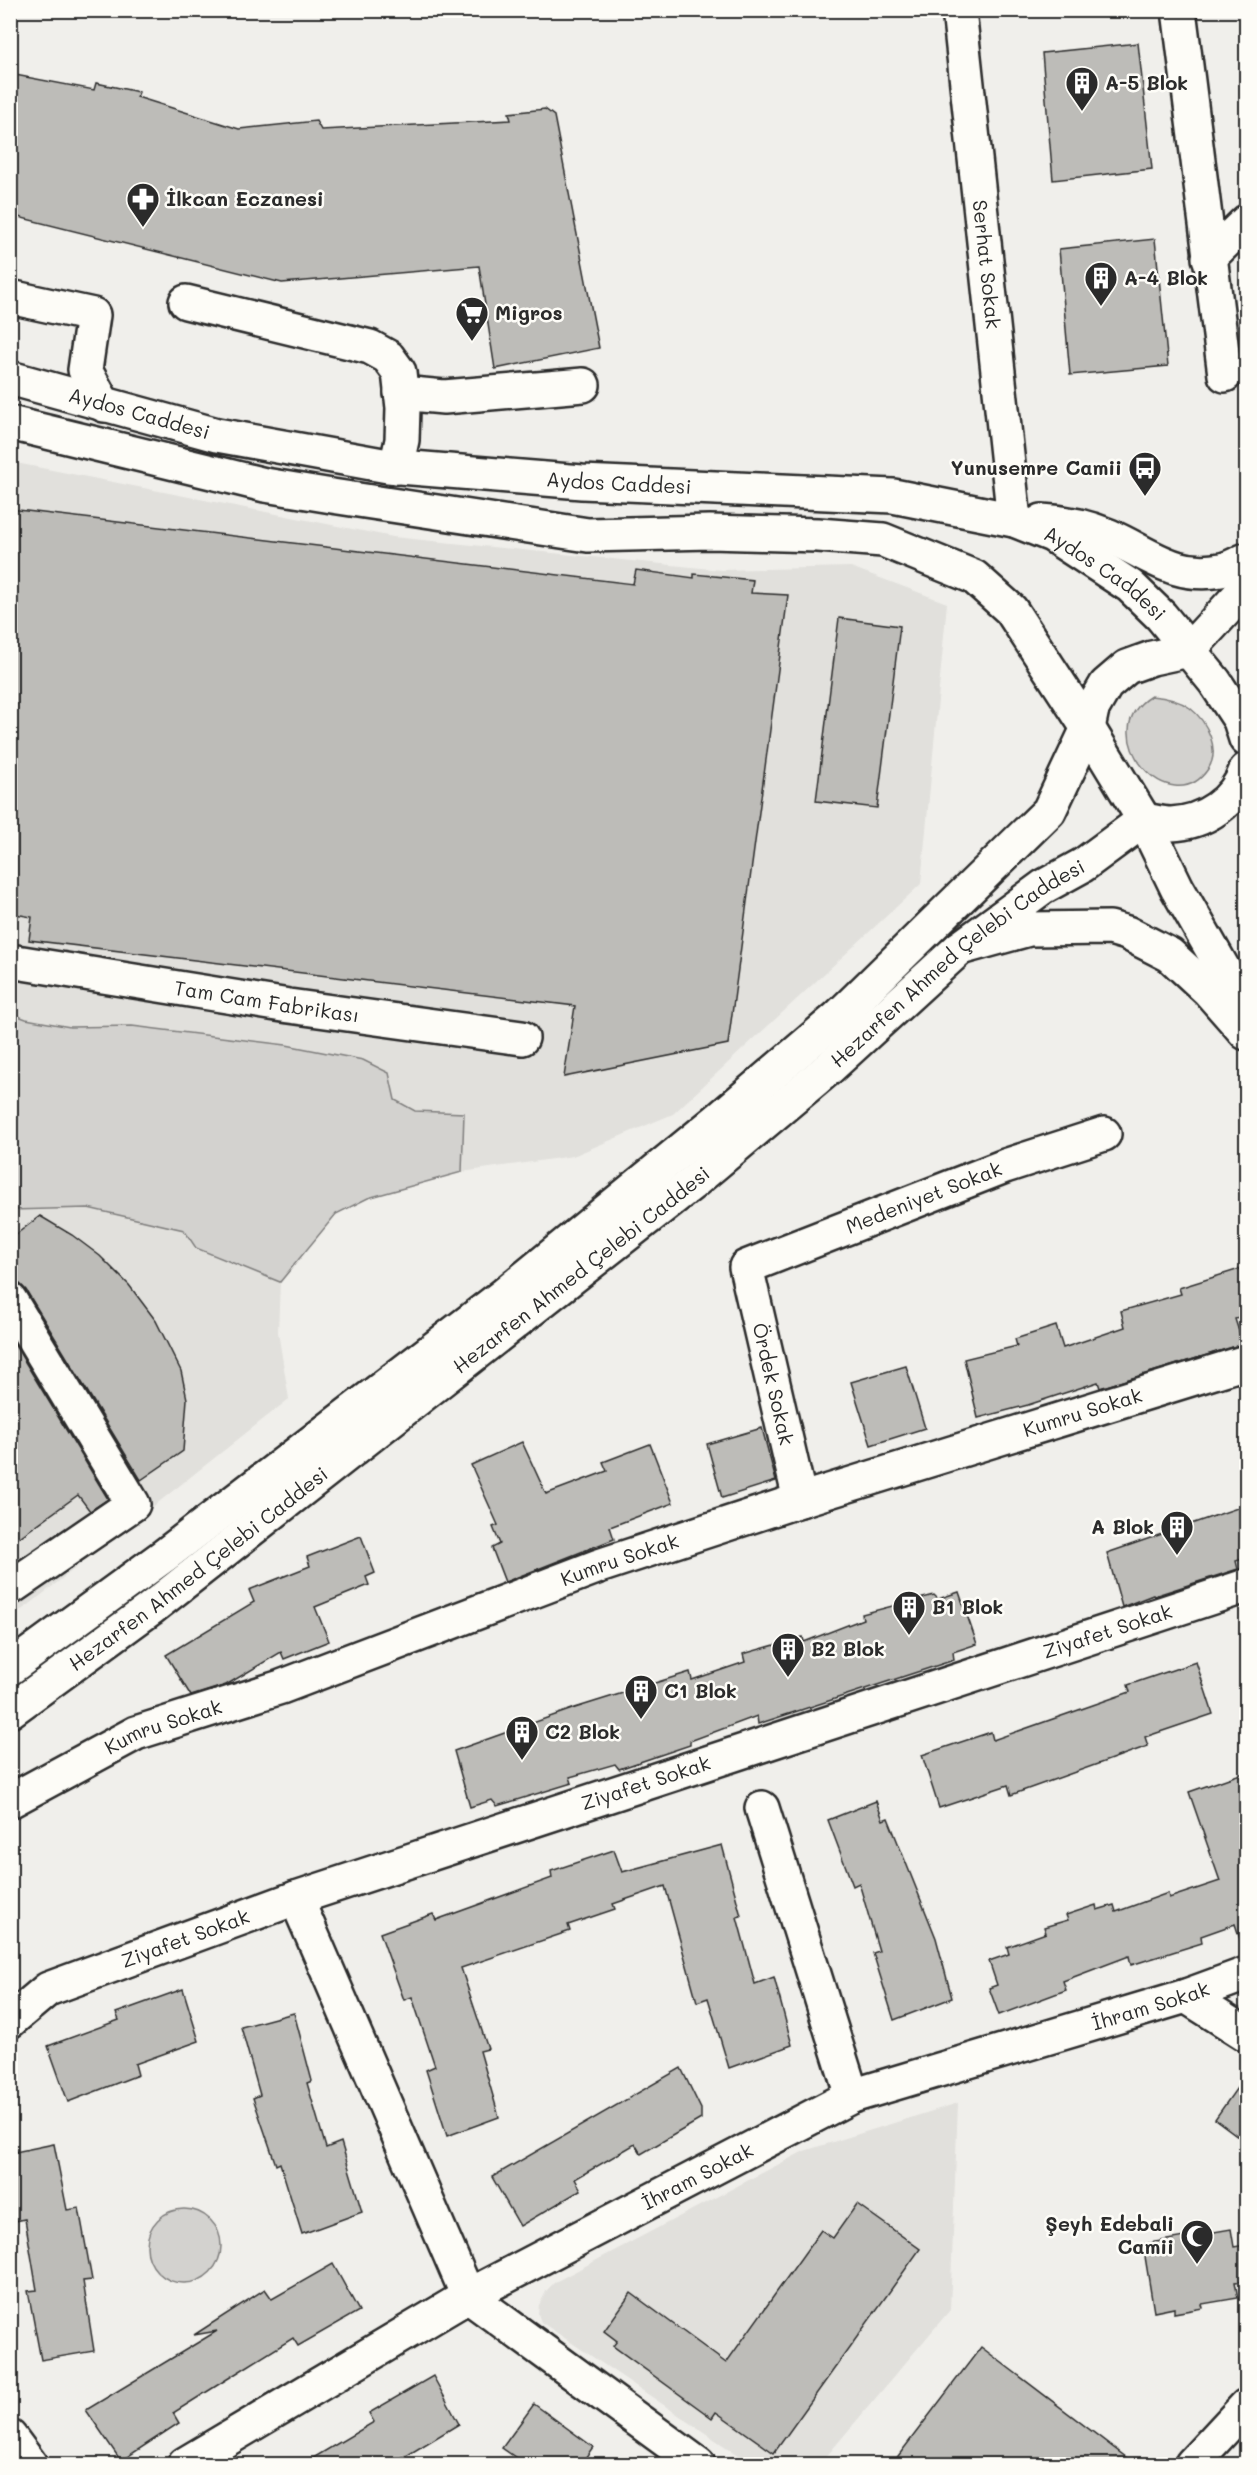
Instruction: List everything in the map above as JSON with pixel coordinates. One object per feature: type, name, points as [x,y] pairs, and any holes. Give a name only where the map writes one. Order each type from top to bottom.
[{"type":"street","name":"Serhat Sokak","points":[[959,10],[1014,520]]},
{"type":"street","points":[[1179,10],[1225,375]]},
{"type":"street","points":[[1209,258],[1246,222]]},
{"type":"street","points":[[10,297],[93,315],[85,370],[104,405]]},
{"type":"street","points":[[186,302],[370,347],[388,357],[399,372],[401,393],[402,440],[396,467]]},
{"type":"street","name":"Aydos Caddesi","points":[[10,378],[217,435],[396,467],[582,482],[893,496],[1014,520],[1052,535],[1130,586],[1161,616],[1215,682],[1240,720],[1246,739]]},
{"type":"street","points":[[401,393],[444,398],[583,385]]},
{"type":"street","name":"Aydos Caddesi","points":[[10,423],[265,485],[588,535],[721,533],[818,535],[883,540],[974,577],[1011,610],[1088,728],[1144,820]]},
{"type":"street","points":[[1014,520],[1058,521],[1108,536],[1169,567],[1197,572],[1240,574]]},
{"type":"street","points":[[1189,650],[1240,574]]},
{"type":"street","name":"Hezarfen Ahmed Çelebi Caddesi","points":[[10,1668],[175,1548],[487,1309],[719,1119],[837,1018],[1049,811],[1088,728],[1092,709],[1106,686],[1127,668],[1152,658],[1189,650]]},
{"type":"street","points":[[1144,820],[1172,824],[1199,818],[1224,804],[1242,782],[1246,770]]},
{"type":"street","points":[[1144,820],[1177,888],[1246,1009]]},
{"type":"street","name":"Hezarfen Ahmed Çelebi Caddesi","points":[[10,1711],[150,1610],[682,1191],[829,1068],[960,948],[1043,887],[1083,865],[1144,820]]},
{"type":"street","points":[[960,948],[1029,929],[1110,928],[1127,933],[1170,955],[1209,991],[1246,1033]]},
{"type":"street","name":"Tam Cam Fabrikası","points":[[10,961],[289,1006],[522,1038]]},
{"type":"street","name":"Medeniyet Sokak","points":[[746,1267],[1005,1166],[1104,1134]]},
{"type":"street","name":"Ördek Sokak","points":[[746,1267],[800,1500]]},
{"type":"street","points":[[10,1300],[133,1504],[10,1588]]},
{"type":"street","name":"Kumru Sokak","points":[[10,1801],[136,1733],[281,1687],[599,1566],[800,1500],[1246,1362]]},
{"type":"street","name":"Ziyafet Sokak","points":[[10,2021],[48,1989],[296,1898],[1246,1586]]},
{"type":"street","points":[[762,1808],[852,2096]]},
{"type":"street","points":[[296,1898],[468,2296],[698,2464]]},
{"type":"street","name":"İhram Sokak","points":[[185,2464],[468,2296],[852,2096],[1186,1996],[1246,1974]]},
{"type":"street","points":[[1186,1996],[1246,2034]]},
{"type":"street","points":[[1192,2464],[1246,2406]]},
{"type":"street","points":[[10,2437],[30,2464]]},
{"type":"shaded area","points":[[11,462],[393,537],[721,570],[851,567],[947,603],[921,884],[673,1114],[573,1156],[462,1172],[368,1198],[335,1214],[280,1282],[278,1332],[289,1399],[11,1617]]},
{"type":"shaded area","points":[[1151,696],[1171,699],[1186,705],[1207,728],[1212,745],[1212,761],[1208,769],[1192,783],[1175,786],[1158,780],[1143,767],[1132,750],[1129,731],[1134,712]]},
{"type":"shaded area","points":[[10,1013],[26,1019],[70,1027],[132,1026],[286,1045],[363,1060],[389,1073],[395,1100],[415,1111],[464,1113],[462,1172],[368,1198],[336,1214],[280,1282],[196,1248],[184,1230],[88,1208],[11,1210]]},
{"type":"shaded area","points":[[958,2103],[950,2310],[820,2464],[751,2464],[541,2322],[538,2314],[539,2305],[547,2290],[555,2282],[804,2151]]},
{"type":"shaded area","points":[[177,2209],[191,2209],[205,2215],[215,2225],[221,2239],[221,2253],[215,2267],[205,2277],[191,2283],[177,2283],[163,2277],[153,2267],[147,2253],[147,2239],[153,2225],[163,2215]]},
{"type":"building","name":"A-5 Blok","points":[[1138,43],[1152,169],[1053,180],[1042,53]]},
{"type":"building","points":[[10,74],[94,90],[96,83],[139,92],[137,97],[239,129],[316,121],[321,130],[511,120],[509,113],[545,109],[554,116],[599,348],[495,369],[479,266],[282,283],[10,215]]},
{"type":"building","name":"A-4 Blok","points":[[1155,239],[1168,366],[1070,375],[1059,249]]},
{"type":"building","points":[[10,509],[633,584],[636,570],[694,578],[694,574],[753,580],[751,593],[788,595],[728,1044],[564,1077],[575,1006],[29,940],[32,917],[10,913]]},
{"type":"building","points":[[839,618],[900,626],[877,808],[816,801]]},
{"type":"building","points":[[40,1216],[72,1235],[100,1256],[129,1285],[156,1321],[181,1371],[187,1399],[183,1451],[141,1480],[26,1290],[20,1284],[10,1281],[10,1239]]},
{"type":"building","points":[[1246,1267],[1246,1316],[1235,1319],[1243,1344],[1100,1388],[1098,1382],[1028,1405],[978,1418],[964,1359],[1017,1346],[1015,1339],[1056,1326],[1063,1348],[1125,1327],[1121,1311],[1181,1294],[1179,1288]]},
{"type":"building","points":[[10,1337],[108,1499],[90,1511],[78,1495],[10,1544]]},
{"type":"building","points":[[906,1366],[925,1428],[871,1445],[851,1382]]},
{"type":"building","points":[[762,1428],[776,1481],[722,1498],[707,1444]]},
{"type":"building","points":[[522,1442],[546,1494],[607,1471],[603,1462],[650,1444],[673,1503],[610,1527],[614,1539],[505,1582],[492,1548],[500,1544],[493,1527],[498,1525],[471,1465]]},
{"type":"building","name":"A Blok","points":[[1246,1505],[1246,1558],[1236,1561],[1238,1569],[1122,1607],[1107,1553]]},
{"type":"building","points":[[361,1536],[375,1573],[366,1577],[369,1585],[315,1607],[329,1641],[284,1659],[281,1652],[226,1685],[191,1696],[166,1655],[254,1602],[249,1590],[310,1566],[307,1557]]},
{"type":"building","points":[[959,1592],[977,1644],[953,1652],[954,1660],[758,1724],[757,1716],[690,1741],[690,1745],[619,1769],[615,1764],[570,1777],[572,1783],[497,1806],[492,1800],[470,1807],[454,1751],[575,1708],[690,1672],[692,1680],[745,1662],[743,1654],[803,1637],[804,1642],[863,1619],[862,1614],[934,1595],[938,1599]]},
{"type":"building","points":[[1196,1662],[1213,1714],[1145,1737],[1148,1746],[1011,1795],[1008,1785],[939,1808],[922,1755],[991,1732],[993,1740],[1130,1692],[1128,1685]]},
{"type":"building","points":[[1246,1772],[1246,1944],[1242,1945],[1235,1924],[1201,1936],[1202,1943],[1131,1965],[1129,1956],[1063,1981],[1066,1990],[999,2015],[989,1988],[997,1985],[989,1961],[1009,1954],[1007,1947],[1046,1933],[1044,1927],[1068,1920],[1066,1915],[1096,1905],[1097,1910],[1114,1905],[1116,1912],[1168,1893],[1169,1898],[1220,1881],[1189,1792]]},
{"type":"building","points":[[876,1801],[883,1820],[888,1818],[936,1938],[952,1998],[894,2020],[873,1953],[879,1951],[859,1883],[853,1886],[828,1820]]},
{"type":"building","points":[[722,1845],[741,1916],[737,1917],[755,1984],[774,1977],[792,2045],[729,2068],[708,1998],[697,2002],[665,1886],[613,1904],[615,1909],[568,1925],[570,1931],[461,1968],[488,2049],[480,2051],[499,2117],[447,2136],[426,2070],[435,2066],[412,1997],[404,2000],[380,1933],[433,1914],[436,1920],[552,1878],[551,1871],[614,1850],[622,1872]]},
{"type":"building","points":[[183,1989],[199,2041],[135,2064],[138,2075],[68,2102],[48,2046],[119,2020],[116,2013]]},
{"type":"building","points":[[294,2013],[312,2081],[307,2083],[326,2148],[341,2142],[362,2212],[302,2234],[280,2163],[276,2165],[253,2098],[260,2095],[241,2027]]},
{"type":"building","points":[[681,2068],[701,2109],[701,2119],[641,2154],[635,2144],[575,2179],[581,2190],[520,2226],[492,2177]]},
{"type":"building","points":[[1246,2075],[1246,2142],[1215,2119]]},
{"type":"building","points":[[54,2144],[67,2210],[79,2208],[92,2280],[83,2281],[94,2351],[41,2360],[28,2291],[37,2290],[25,2219],[15,2221],[10,2197],[10,2153]]},
{"type":"building","points":[[857,2204],[920,2249],[774,2453],[716,2412],[712,2418],[613,2346],[617,2341],[604,2331],[631,2293],[726,2363],[821,2230],[833,2238]]},
{"type":"building","name":"Şeyh Edebali Camii","points":[[1231,2229],[1234,2247],[1246,2245],[1246,2281],[1235,2282],[1238,2298],[1202,2304],[1203,2308],[1174,2313],[1174,2308],[1154,2312],[1143,2244]]},
{"type":"building","points":[[333,2264],[359,2311],[298,2346],[293,2338],[173,2413],[179,2423],[121,2461],[86,2410],[217,2331],[194,2335],[265,2289],[272,2299]]},
{"type":"building","points":[[981,2347],[1135,2464],[892,2464]]},
{"type":"building","points":[[433,2376],[459,2424],[393,2464],[303,2464],[374,2422],[369,2413]]},
{"type":"building","points":[[534,2404],[593,2447],[581,2464],[525,2464],[502,2448]]},
{"type":"place","name":"A-5 Blok","points":[[1082,112]]},
{"type":"place","name":"İlkcan Eczanesi","points":[[143,228]]},
{"type":"place","name":"A-4 Blok","points":[[1101,307]]},
{"type":"place","name":"Migros","points":[[472,342]]},
{"type":"place","name":"Yunusemre Camii","points":[[1145,497]]},
{"type":"place","name":"A Blok","points":[[1177,1556]]},
{"type":"place","name":"B1 Blok","points":[[909,1636]]},
{"type":"place","name":"B2 Blok","points":[[788,1678]]},
{"type":"place","name":"C1 Blok","points":[[641,1720]]},
{"type":"place","name":"C2 Blok","points":[[522,1761]]},
{"type":"place","name":"Şeyh Edebali Camii","points":[[1197,2265]]}]
